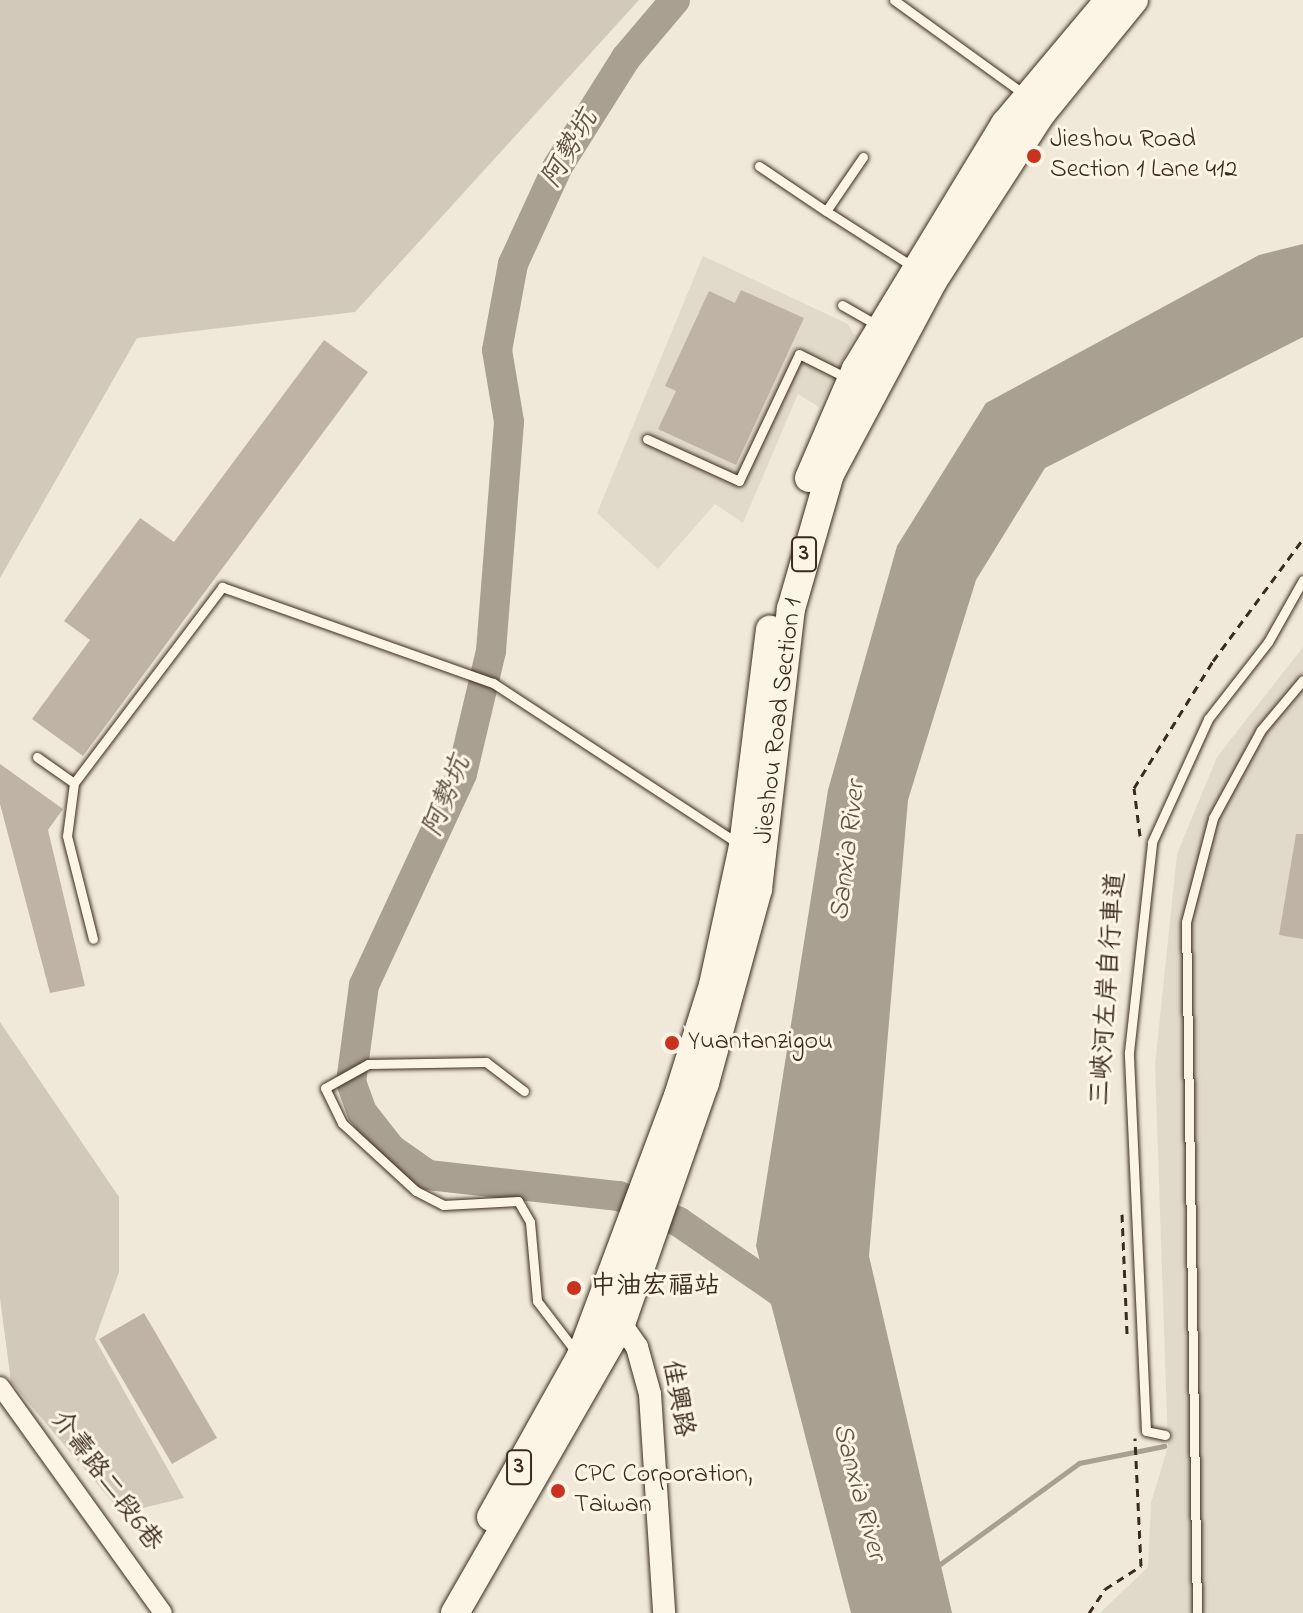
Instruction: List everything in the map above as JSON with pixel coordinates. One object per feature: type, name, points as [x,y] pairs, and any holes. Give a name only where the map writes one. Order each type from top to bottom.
[{"type":"main road","name":"Jieshou Road Section 1","points":[[608,1321],[661,1183],[713,985],[754,848],[791,609],[806,542],[830,474],[925,275],[1027,95],[1109,0]]},
{"type":"main road","name":"Jieshou Road Section 1","points":[[754,848],[774,600],[808,481],[852,380],[881,328],[925,275],[1041,114],[1134,0]]},
{"type":"main road","name":"3","points":[[437,1613],[580,1358],[608,1321]]},
{"type":"main road","name":"3","points":[[455,1613],[608,1321]]},
{"type":"street","name":"佳興路","points":[[608,1321],[637,1347],[650,1394],[664,1613]]},
{"type":"street","name":"介壽路二段6巷","points":[[0,1386],[163,1613]]},
{"type":"lane","points":[[894,0],[1027,95]]},
{"type":"lane","points":[[826,211],[863,157]]},
{"type":"lane","points":[[759,166],[925,275]]},
{"type":"lane","points":[[842,305],[881,328]]},
{"type":"lane","points":[[647,439],[739,481],[799,354],[852,380]]},
{"type":"lane","points":[[1165,1435],[1146,1431],[1129,1052],[1152,842],[1208,719],[1268,642],[1303,580]]},
{"type":"lane","points":[[93,939],[67,836],[74,783],[222,587],[473,673],[754,848]]},
{"type":"lane","points":[[1197,1613],[1186,922],[1213,818],[1261,730],[1303,680]]},
{"type":"lane","points":[[37,757],[74,783]]},
{"type":"lane","points":[[524,1091],[486,1062],[368,1064],[325,1088],[342,1123],[416,1191],[443,1205],[518,1201],[530,1222],[537,1301],[580,1358]]},
{"type":"path","name":"三峽河左岸自行車道","points":[[1138,849],[1134,788],[1213,661],[1303,539]]},
{"type":"path","points":[[1121,1201],[1127,1337]]},
{"type":"path","points":[[1089,1613],[1105,1589],[1141,1566],[1140,1495],[1134,1430]]},
{"type":"shaded area","points":[[0,0],[639,0],[355,312],[137,338],[0,578]]},
{"type":"shaded area","points":[[703,256],[848,324],[855,336],[819,407],[798,394],[743,523],[715,504],[658,569],[597,513]]},
{"type":"shaded area","points":[[1303,647],[1303,1613],[1100,1613],[1148,1567],[1151,1503],[1168,1446],[1155,1065],[1177,854],[1217,757]]},
{"type":"shaded area","points":[[0,1022],[119,1197],[119,1272],[95,1339],[184,1498],[122,1513],[11,1382],[0,1298]]},
{"type":"water","name":"Sanxia River","points":[[1303,244],[1303,337],[1045,468],[976,580],[908,800],[869,1256],[952,1613],[851,1613],[756,1246],[828,790],[897,546],[986,403],[1259,255]]},
{"type":"building","points":[[741,290],[804,318],[736,465],[658,429],[676,391],[665,386],[709,291],[735,303]]},
{"type":"building","points":[[324,340],[368,372],[83,756],[32,719],[90,640],[64,621],[140,518],[174,542]]},
{"type":"building","points":[[0,764],[63,809],[48,830],[85,986],[50,993],[0,804]]},
{"type":"building","points":[[1296,834],[1303,834],[1303,939],[1279,935]]},
{"type":"building","points":[[144,1313],[217,1438],[172,1464],[99,1339]]},
{"type":"waterway","name":"阿勢坑","points":[[675,0],[626,58],[558,166],[513,264],[497,350],[509,422],[491,651],[462,774],[364,985],[351,1082],[362,1112],[391,1149],[428,1175],[619,1196],[679,1222],[798,1304]]},
{"type":"waterway","points":[[936,1567],[1079,1463],[1164,1446]]},
{"type":"place","name":"Jieshou Road Section 1 Lane 412","points":[[1034,156]]},
{"type":"place","name":"Yuantanzigou","points":[[672,1043]]},
{"type":"place","name":"中油宏福站","points":[[574,1288]]},
{"type":"place","name":"CPC Corporation, Taiwan","points":[[558,1491]]}]
